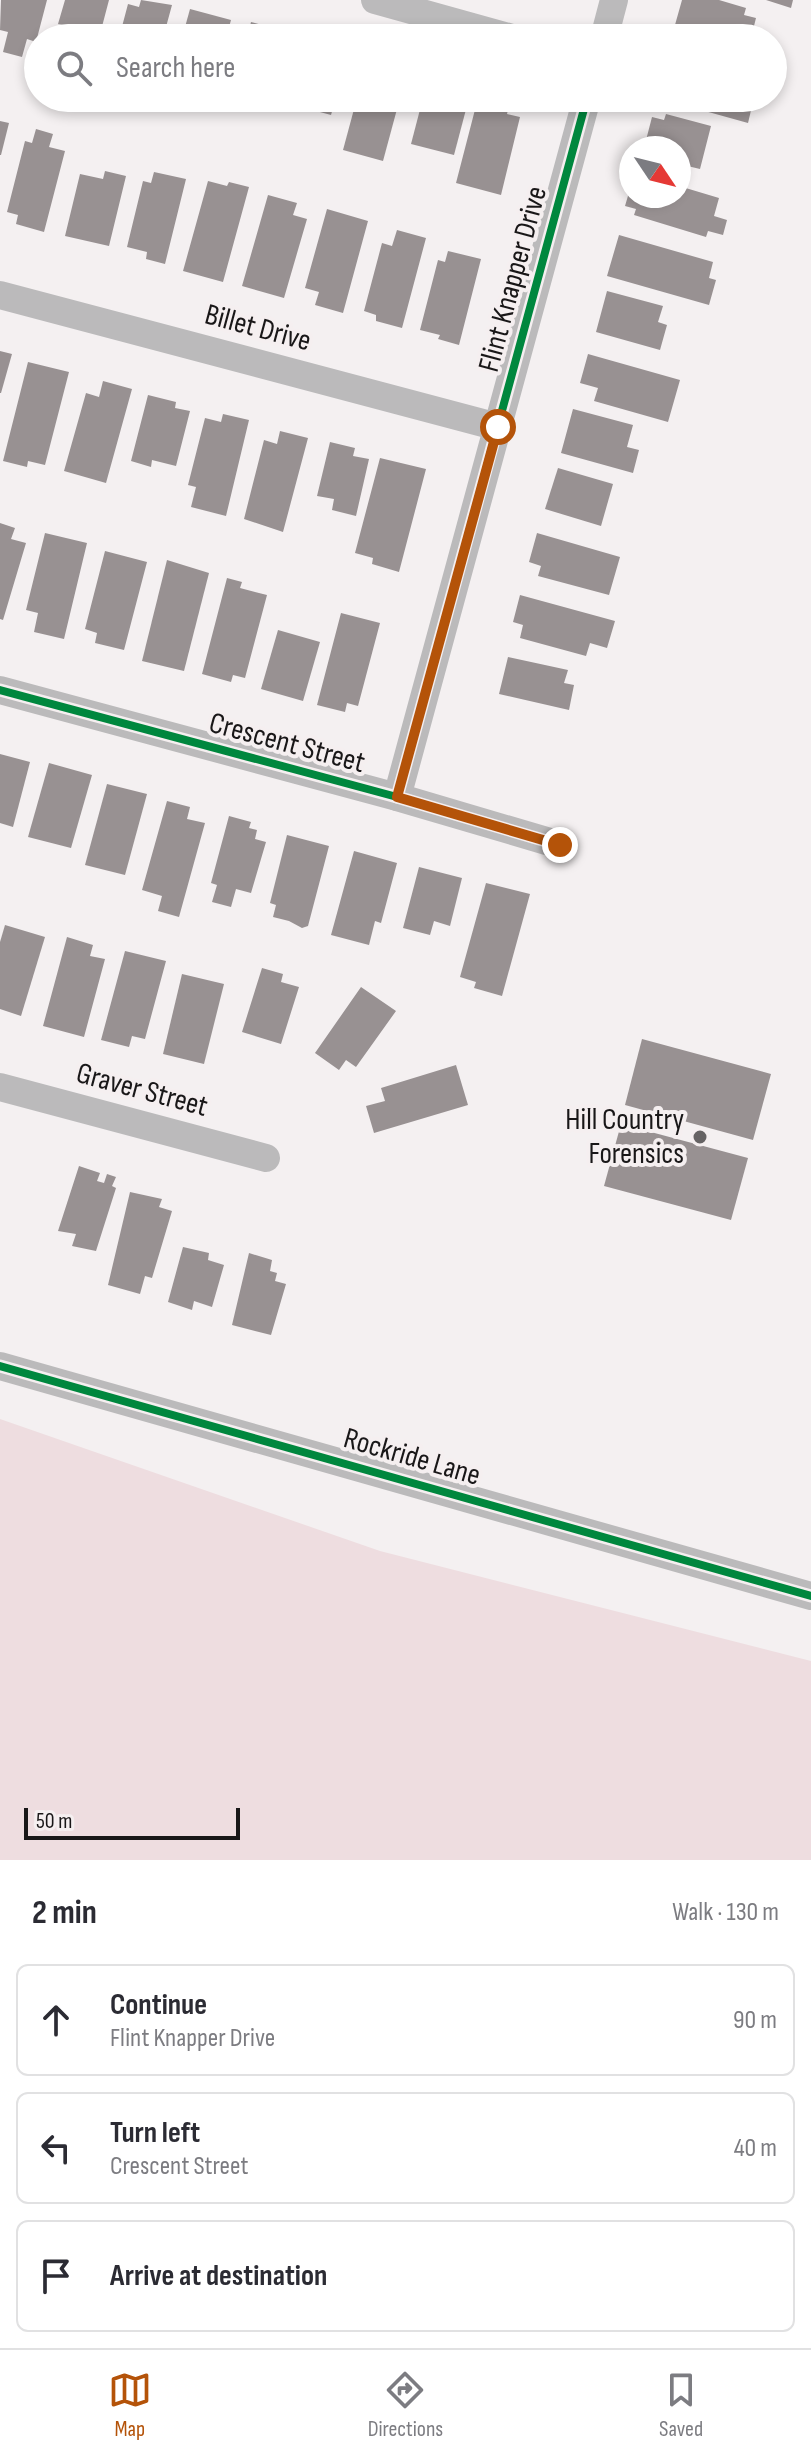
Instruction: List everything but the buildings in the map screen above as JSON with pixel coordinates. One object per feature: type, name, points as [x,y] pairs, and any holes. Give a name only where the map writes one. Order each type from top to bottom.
[{"type":"street","points":[[375,0],[462,24]]},
{"type":"street","points":[[608,24],[614,0]]},
{"type":"street","name":"Flint Knapper Drive","points":[[397,797],[583,112]]},
{"type":"street","name":"Billet Drive","points":[[0,295],[498,427]]},
{"type":"street","name":"Crescent Street","points":[[0,690],[397,797],[560,845]]},
{"type":"street","name":"Graver Street","points":[[0,1087],[266,1158]]},
{"type":"street","name":"Rockride Lane","points":[[0,1366],[811,1596]]},
{"type":"shaded area","points":[[0,1419],[380,1551],[811,1661],[811,1860],[0,1860]]},
{"type":"cycle path","points":[[397,797],[583,112]]},
{"type":"cycle path","points":[[0,690],[397,797],[560,845]]},
{"type":"cycle path","points":[[0,1366],[811,1596]]},
{"type":"place","name":"Hill Country Forensics","points":[[700,1137]]},
{"type":"route","points":[[498,427],[397,797],[560,845]]}]
